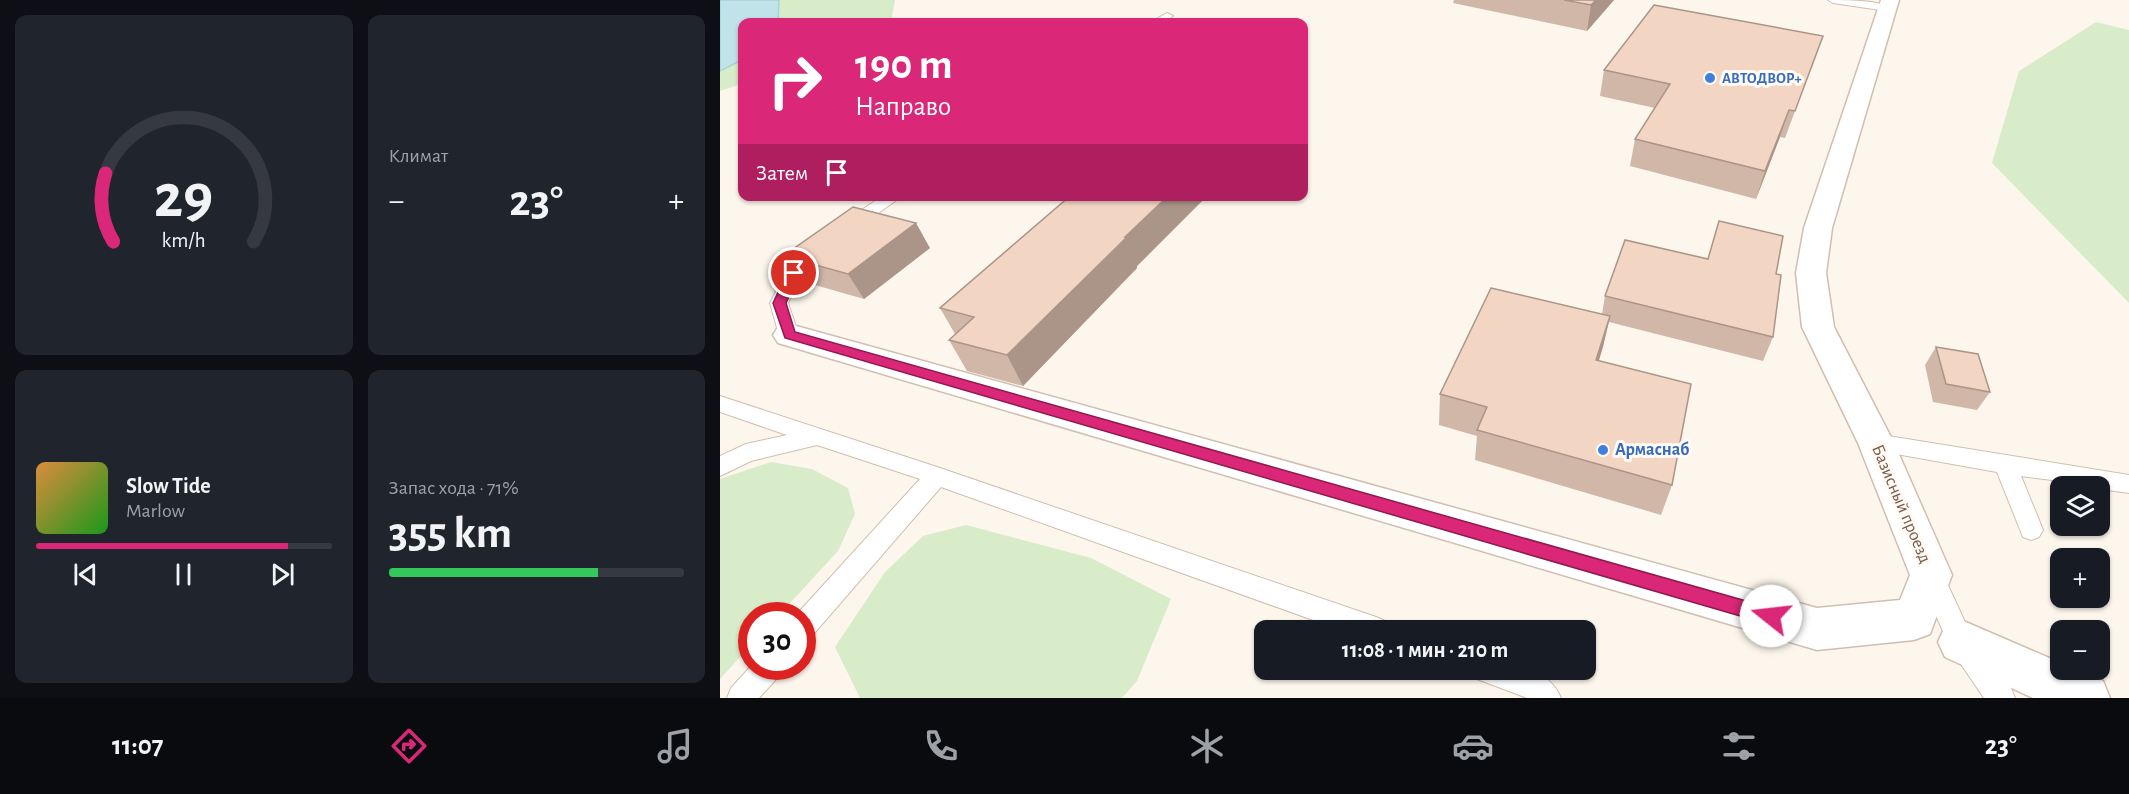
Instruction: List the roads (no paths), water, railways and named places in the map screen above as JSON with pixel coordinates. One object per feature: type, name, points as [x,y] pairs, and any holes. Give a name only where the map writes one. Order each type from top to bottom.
[{"type":"street","name":"Базисный проезд","points":[[789,335],[1816,629],[1914,619],[1931,575],[1876,443],[1818,327],[1811,273],[1818,228],[1888,4]]},
{"type":"street","points":[[1961,642],[2086,698]]},
{"type":"lane","points":[[1833,0],[1888,4]]},
{"type":"lane","points":[[789,335],[779,303],[801,259],[887,201]]},
{"type":"lane","points":[[720,404],[937,476],[1347,620]]},
{"type":"lane","points":[[720,467],[746,453],[819,436]]},
{"type":"lane","points":[[1876,443],[2129,484]]},
{"type":"lane","points":[[2005,464],[2031,530]]},
{"type":"lane","points":[[816,612],[937,476]]},
{"type":"lane","points":[[1931,575],[1961,642],[2001,698]]},
{"type":"lane","points":[[741,698],[757,680]]},
{"type":"lane","points":[[1518,680],[1535,686],[1547,698]]},
{"type":"water","points":[[720,0],[779,0],[778,18],[738,18],[738,62],[720,71]]},
{"type":"place","name":"АВТОДВОР+","points":[[1710,78]]},
{"type":"place","name":"Армаснаб","points":[[1603,450]]}]
